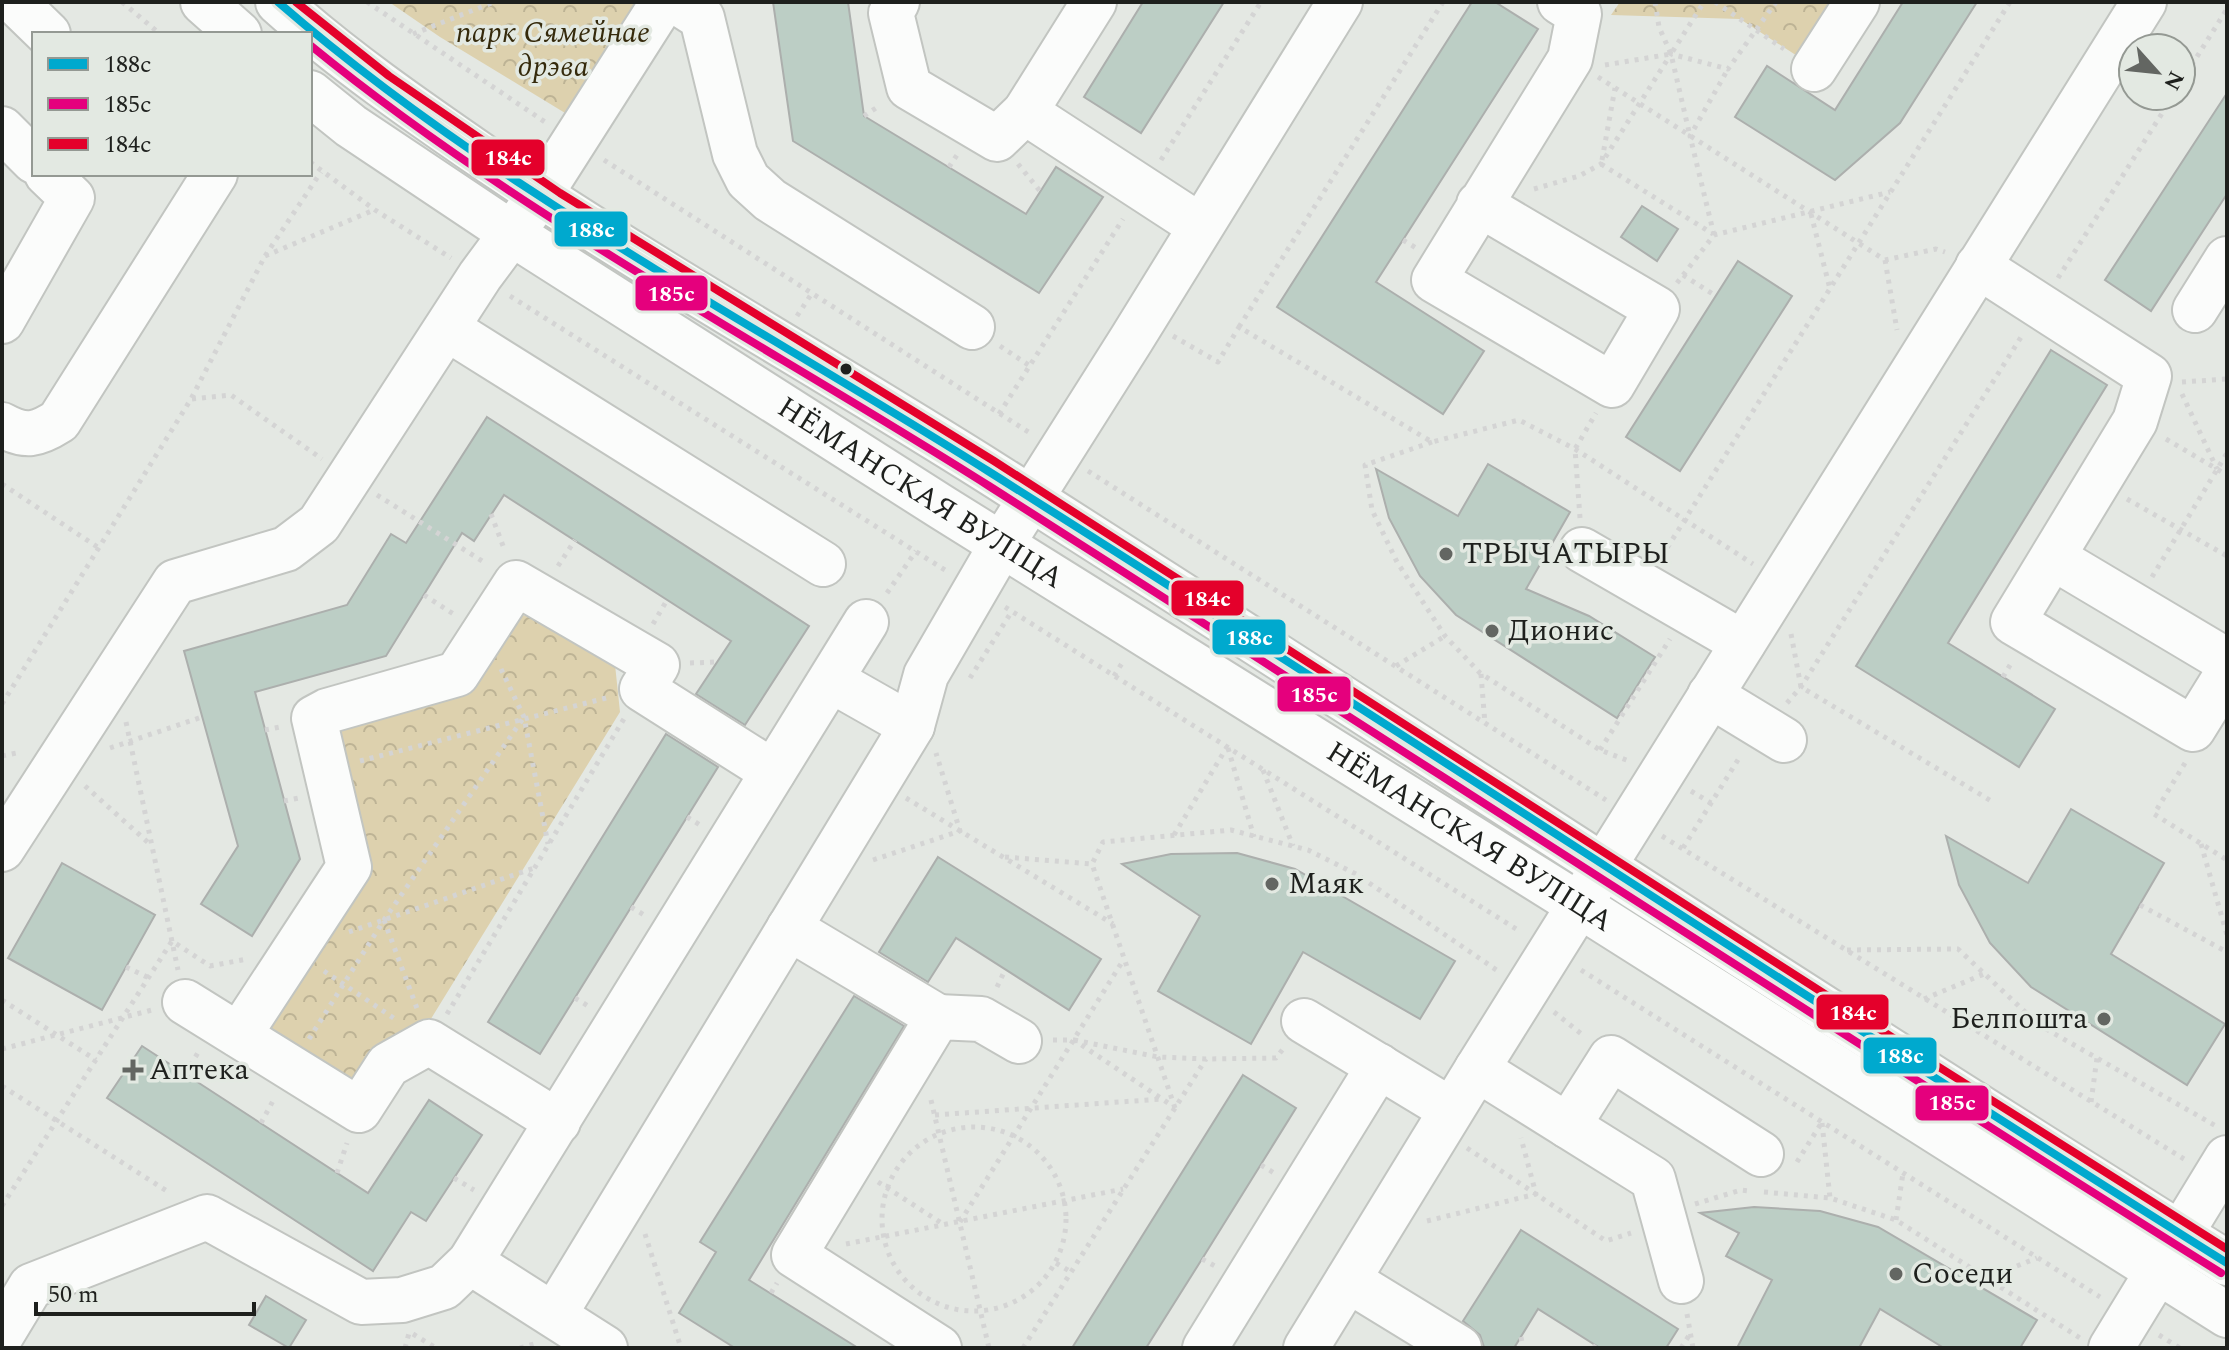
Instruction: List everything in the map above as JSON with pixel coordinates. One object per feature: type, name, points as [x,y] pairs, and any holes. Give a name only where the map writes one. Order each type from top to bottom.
[{"type":"main road","points":[[15,2],[46,32]]},
{"type":"main road","points":[[203,2],[237,32]]},
{"type":"main road","name":"НЁМАНСКАЯ ВУЛІЦА","points":[[278,2],[378,86],[540,195],[1030,499],[2227,1263]]},
{"type":"main road","points":[[2,849],[175,582],[286,549],[319,524],[480,276],[575,142],[663,2]]},
{"type":"main road","points":[[677,2],[702,18],[735,154],[748,180],[770,200],[972,327]]},
{"type":"main road","points":[[897,2],[891,13],[909,87],[997,139],[1025,112],[1094,2]]},
{"type":"main road","points":[[554,1315],[878,781],[924,738],[926,675],[1002,544],[1340,2]]},
{"type":"main road","points":[[1479,204],[1670,292],[1612,385],[1434,280],[1479,204],[1577,64],[1579,14],[1560,2]]},
{"type":"main road","points":[[1814,69],[1857,2]]},
{"type":"main road","points":[[1306,1348],[1445,1120],[2144,2]]},
{"type":"main road","name":"НЁМАНСКАЯ ВУЛІЦА","points":[[312,95],[351,126],[511,233],[2227,1315]]},
{"type":"main road","points":[[1025,112],[1200,226]]},
{"type":"main road","points":[[2,129],[32,159]]},
{"type":"main road","points":[[2,425],[15,432],[39,434],[59,421],[214,176]]},
{"type":"main road","points":[[2,321],[68,182]]},
{"type":"main road","points":[[2195,310],[2227,259]]},
{"type":"main road","points":[[1978,266],[2149,376],[2135,421],[2013,622],[2193,729],[2227,674]]},
{"type":"main road","points":[[448,329],[823,564]]},
{"type":"main road","points":[[1582,550],[1743,643]]},
{"type":"main road","points":[[2054,558],[2227,661]]},
{"type":"main road","points":[[239,1035],[349,867],[314,718],[327,711],[457,674],[516,583],[657,665],[642,689],[773,772]]},
{"type":"main road","points":[[2,1334],[17,1277],[207,1217],[361,1302],[402,1300],[444,1287],[470,1262],[866,622]]},
{"type":"main road","points":[[831,680],[924,738]]},
{"type":"main road","points":[[1710,695],[1774,734]]},
{"type":"main road","points":[[789,928],[928,1032]]},
{"type":"main road","points":[[185,1002],[359,1110],[388,1065],[429,1042],[558,1122]]},
{"type":"main road","points":[[939,1348],[794,1255],[928,1032],[981,1019],[1019,1041]]},
{"type":"main road","points":[[1304,1021],[1379,1066],[1445,1120]]},
{"type":"main road","points":[[1568,1126],[1611,1058],[1761,1154]]},
{"type":"main road","points":[[1205,1348],[1379,1066]]},
{"type":"main road","points":[[1477,1069],[1653,1179],[1681,1281]]},
{"type":"main road","points":[[2109,1335],[2158,1272],[2221,1168]]},
{"type":"main road","points":[[470,1262],[605,1348]]},
{"type":"main road","points":[[1348,1280],[1459,1348]]},
{"type":"path","points":[[122,2],[158,32]]},
{"type":"path","points":[[367,2],[575,142],[1037,438]]},
{"type":"path","points":[[412,34],[494,2]]},
{"type":"path","points":[[1163,344],[1169,334],[1218,362],[1443,2]]},
{"type":"path","points":[[1655,2],[1659,27],[1671,54],[1714,235]]},
{"type":"path","points":[[1479,204],[1579,176],[1601,164],[1704,2]]},
{"type":"path","points":[[1715,2],[1814,69]]},
{"type":"path","points":[[1690,136],[1728,69],[1776,2]]},
{"type":"path","points":[[1644,585],[2010,2]]},
{"type":"path","points":[[2197,57],[2227,9]]},
{"type":"path","points":[[1577,64],[1671,54],[1728,69]]},
{"type":"path","points":[[1577,64],[1885,260],[1936,249],[1978,266]]},
{"type":"path","points":[[1601,164],[1615,88]]},
{"type":"path","points":[[1683,848],[1742,754],[1774,734],[2163,112]]},
{"type":"path","points":[[312,164],[375,210],[954,575]]},
{"type":"path","points":[[1601,164],[1714,235]]},
{"type":"path","points":[[2,704],[191,399],[265,256],[321,172]]},
{"type":"path","points":[[1670,292],[1714,235],[1891,192]]},
{"type":"path","points":[[265,256],[375,210]]},
{"type":"path","points":[[1811,213],[1830,289]]},
{"type":"path","points":[[1885,260],[1906,381]]},
{"type":"path","points":[[1670,292],[1716,296]]},
{"type":"path","points":[[797,316],[812,293]]},
{"type":"path","points":[[1239,327],[1432,442]]},
{"type":"path","points":[[2217,469],[2177,382],[2227,379]]},
{"type":"path","points":[[1582,550],[1575,449],[1612,385]]},
{"type":"path","points":[[191,399],[231,395],[351,478],[516,583]]},
{"type":"path","points":[[1711,803],[1662,773],[1600,750],[1480,673],[1445,636],[1397,562],[1372,510],[1365,465],[1432,442],[1519,420],[1575,449],[1780,582],[1801,687],[1993,802]]},
{"type":"path","points":[[2135,421],[2227,475]]},
{"type":"path","points":[[2135,605],[2227,453]]},
{"type":"path","points":[[1093,464],[1097,477]]},
{"type":"path","points":[[1085,469],[1613,805]]},
{"type":"path","points":[[2099,483],[2227,556]]},
{"type":"path","points":[[2,484],[99,548]]},
{"type":"path","points":[[866,622],[916,551]]},
{"type":"path","points":[[1001,605],[1528,937]]},
{"type":"path","points":[[1600,750],[1688,611]]},
{"type":"path","points":[[483,632],[524,717],[549,845]]},
{"type":"path","points":[[1396,666],[1445,636]]},
{"type":"path","points":[[1480,673],[1485,724]]},
{"type":"path","points":[[2,1049],[185,1002],[132,742],[115,675]]},
{"type":"path","points":[[327,770],[642,689]]},
{"type":"path","points":[[429,1042],[642,689]]},
{"type":"path","points":[[58,762],[132,742],[202,717]]},
{"type":"path","points":[[291,1067],[384,920],[524,717]]},
{"type":"path","points":[[924,738],[960,831]]},
{"type":"path","points":[[1174,836],[1227,747]]},
{"type":"path","points":[[1227,747],[1254,837]]},
{"type":"path","points":[[2191,753],[2154,814],[2227,860]]},
{"type":"path","points":[[1262,769],[1293,847]]},
{"type":"path","points":[[878,781],[1113,924]]},
{"type":"path","points":[[1175,1108],[1092,864],[1103,842],[1231,830],[1308,850],[1356,874],[1526,990],[1611,1058]]},
{"type":"path","points":[[819,878],[960,831]]},
{"type":"path","points":[[1659,834],[2091,1102],[2221,1168]]},
{"type":"path","points":[[2200,843],[2227,935]]},
{"type":"path","points":[[1003,857],[1092,864]]},
{"type":"path","points":[[172,941],[210,966],[294,951],[534,868]]},
{"type":"path","points":[[2140,905],[2227,952]]},
{"type":"path","points":[[384,920],[429,1042]]},
{"type":"path","points":[[2,1206],[172,941]]},
{"type":"path","points":[[1846,950],[1958,949],[2039,1025],[2227,1133]]},
{"type":"path","points":[[294,951],[429,1042]]},
{"type":"path","points":[[960,1222],[1125,958]]},
{"type":"path","points":[[126,967],[149,978]]},
{"type":"path","points":[[1576,967],[2037,1258],[2109,1335]]},
{"type":"path","points":[[1924,999],[1984,974]]},
{"type":"path","points":[[2,1000],[96,1060]]},
{"type":"path","points":[[1019,1041],[1074,1040],[1158,1057],[1276,1058],[1304,1021]]},
{"type":"path","points":[[928,1032],[935,1115],[989,1348]]},
{"type":"path","points":[[1074,1040],[1175,1108]]},
{"type":"path","points":[[2091,1102],[2097,1058]]},
{"type":"path","points":[[1023,1348],[1206,1059]]},
{"type":"path","points":[[2,1086],[207,1217]]},
{"type":"path","points":[[935,1115],[1162,1099]]},
{"type":"path","points":[[1445,1120],[1536,1194],[1606,1241],[1665,1222],[1698,1202],[1741,1190],[1830,1198],[1896,1220],[1988,1278],[2109,1335],[2180,1348]]},
{"type":"path","points":[[1822,1122],[1830,1198]]},
{"type":"path","points":[[964,1127],[989,1128],[1014,1135],[1048,1162],[1059,1180],[1067,1227],[1056,1263],[1048,1276],[1029,1294],[1006,1307],[981,1312],[954,1310],[929,1301],[907,1284],[892,1262],[883,1237],[882,1211],[886,1188],[899,1165],[917,1146],[939,1133],[964,1127]]},
{"type":"path","points":[[849,1163],[944,1225]]},
{"type":"path","points":[[1896,1220],[1903,1173]]},
{"type":"path","points":[[631,1189],[681,1348]]},
{"type":"path","points":[[794,1255],[1123,1189]]},
{"type":"path","points":[[1376,1233],[1536,1194]]},
{"type":"path","points":[[1988,1278],[2037,1258]]},
{"type":"path","points":[[1056,1263],[1071,1272]]},
{"type":"path","points":[[405,1348],[410,1332]]},
{"type":"path","points":[[1681,1348],[1690,1333]]},
{"type":"path","points":[[1521,1337],[1523,1348]]},
{"type":"green space","name":"парк Сямейнае дрэва","points":[[389,2],[640,2],[570,116],[440,37]]},
{"type":"green space","points":[[1620,2],[1846,2],[1808,63],[1740,19],[1611,15]]},
{"type":"green space","points":[[521,615],[541,618],[614,655],[620,712],[421,1035],[351,1093],[249,1031],[357,869],[324,727]]},
{"type":"building","points":[[773,2],[848,2],[864,116],[1026,214],[1056,167],[1103,197],[1039,293],[793,141]]},
{"type":"building","points":[[1143,2],[1224,2],[1141,133],[1084,97]]},
{"type":"building","points":[[1472,2],[1495,2],[1538,29],[1376,282],[1484,351],[1443,414],[1277,307]]},
{"type":"building","points":[[1903,2],[1977,2],[1900,123],[1835,180],[1735,117],[1767,66],[1835,110]]},
{"type":"building","points":[[2227,93],[2227,194],[2151,311],[2105,280]]},
{"type":"building","points":[[1642,206],[1678,229],[1657,261],[1621,237]]},
{"type":"building","points":[[1738,261],[1792,296],[1680,471],[1626,437]]},
{"type":"building","points":[[2051,350],[2107,385],[1948,643],[2055,709],[2019,767],[1856,666]]},
{"type":"building","points":[[487,417],[809,626],[745,725],[696,694],[731,641],[504,495],[474,541],[462,533],[386,656],[255,692],[300,859],[252,936],[201,904],[238,846],[184,651],[347,605],[391,534],[406,543]]},
{"type":"building","points":[[1488,464],[1570,512],[1526,589],[1589,616],[1655,657],[1617,718],[1456,615],[1420,576],[1389,518],[1376,469],[1458,516]]},
{"type":"building","points":[[666,734],[718,767],[540,1054],[488,1022]]},
{"type":"building","points":[[2071,809],[2164,863],[2111,954],[2225,1024],[2187,1085],[2031,987],[1990,943],[1959,885],[1946,836],[2028,883]]},
{"type":"building","points":[[1237,853],[1295,869],[1455,961],[1420,1019],[1303,952],[1251,1044],[1158,991],[1200,916],[1122,864],[1171,854]]},
{"type":"building","points":[[938,857],[1101,959],[1069,1010],[956,938],[928,982],[879,952]]},
{"type":"building","points":[[62,863],[155,915],[102,1010],[8,958]]},
{"type":"building","points":[[854,996],[904,1026],[749,1280],[858,1348],[735,1348],[679,1313],[716,1252],[700,1242]]},
{"type":"building","points":[[142,1046],[368,1193],[429,1100],[482,1135],[426,1221],[411,1212],[373,1271],[107,1098]]},
{"type":"building","points":[[1243,1075],[1296,1108],[1202,1259],[1146,1348],[1072,1348]]},
{"type":"building","points":[[1754,1207],[1820,1211],[1878,1227],[2037,1320],[2020,1348],[1944,1348],[1880,1309],[1859,1348],[1737,1348],[1772,1280],[1726,1256],[1739,1233],[1700,1213]]},
{"type":"building","points":[[1521,1230],[1678,1329],[1666,1348],[1600,1348],[1538,1309],[1514,1348],[1484,1347],[1480,1335],[1463,1321]]},
{"type":"building","points":[[266,1296],[306,1320],[289,1348],[249,1325]]},
{"type":"transit line","name":"188с","points":[[278,2],[360,69],[446,133],[534,192],[988,471],[2227,1263]]},
{"type":"transit line","name":"184с","points":[[296,2],[389,76],[560,193],[994,461],[2227,1249]]},
{"type":"transit line","name":"185с","points":[[312,47],[472,166],[557,222],[989,486],[2221,1273]]},
{"type":"place","name":"ТРЫЧАТЫРЫ","points":[[1446,554]]},
{"type":"place","name":"Дионис","points":[[1492,631]]},
{"type":"place","name":"Маяк","points":[[1272,884]]},
{"type":"place","name":"Белпошта","points":[[2104,1019]]},
{"type":"place","name":"Аптека","points":[[133,1070]]},
{"type":"place","name":"Соседи","points":[[1896,1274]]}]
